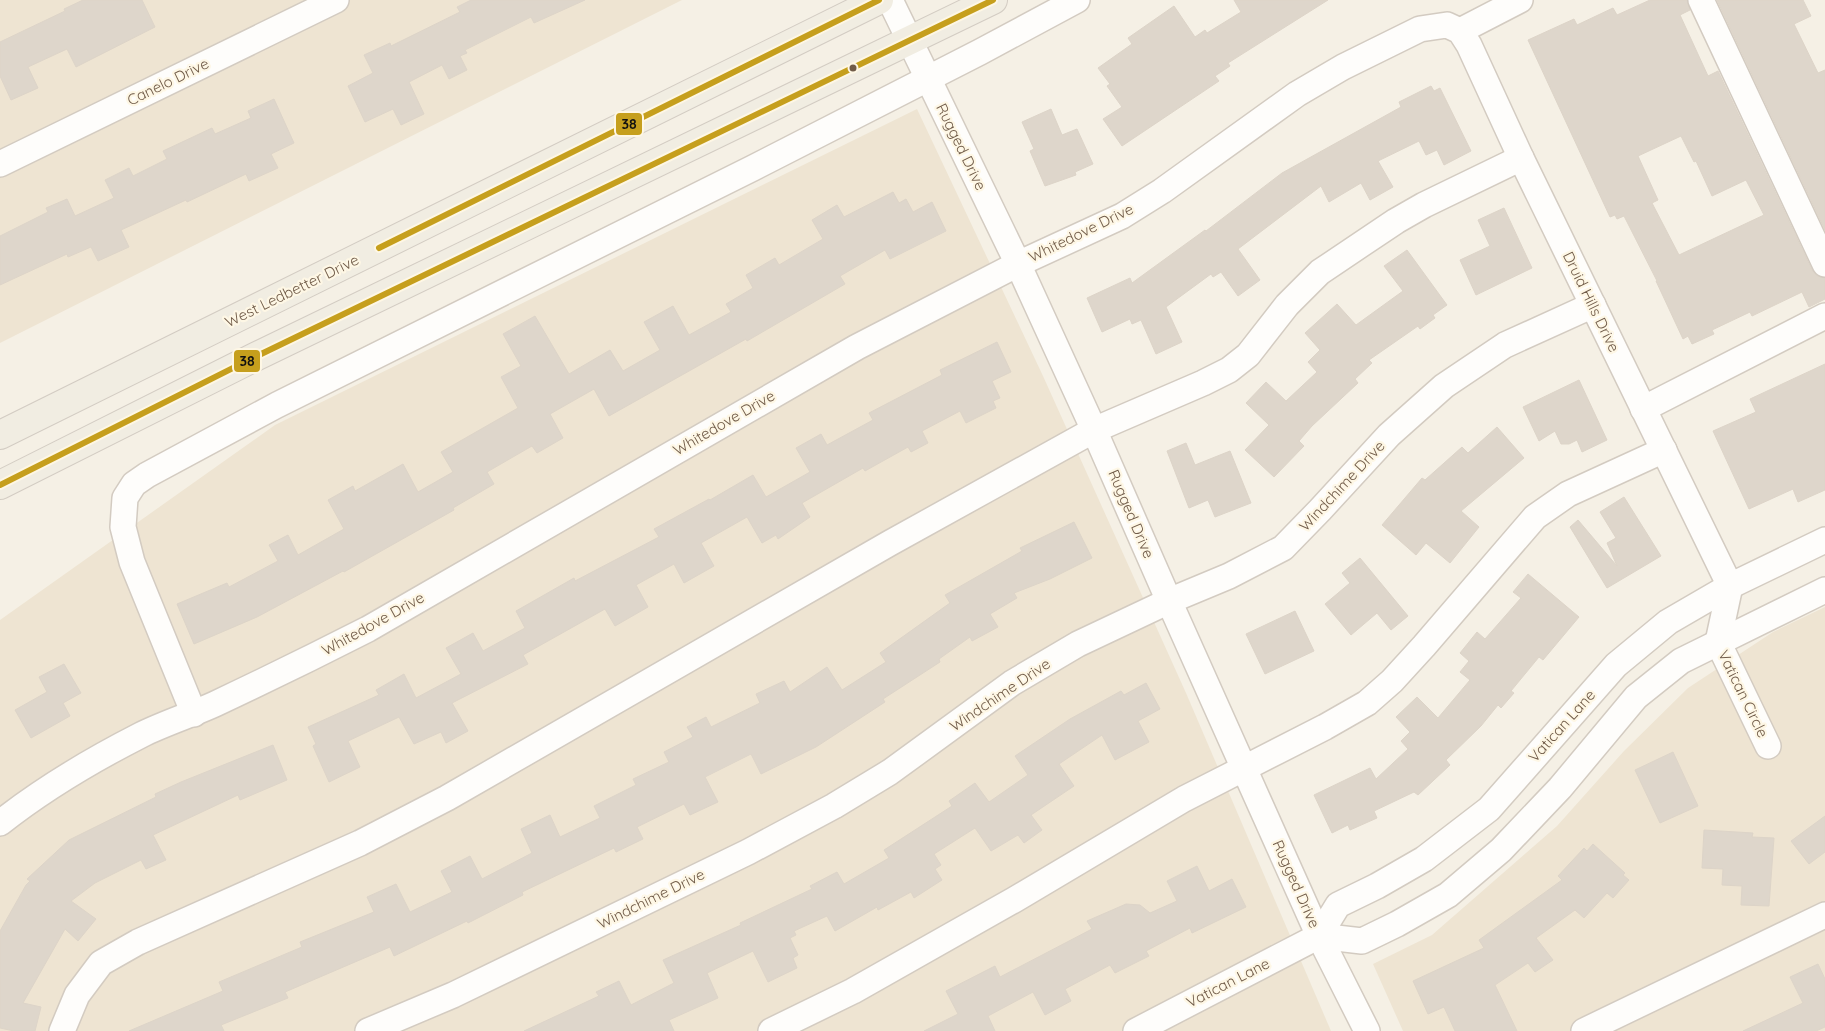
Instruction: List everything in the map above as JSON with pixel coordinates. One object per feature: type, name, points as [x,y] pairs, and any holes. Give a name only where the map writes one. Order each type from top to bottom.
[{"type":"main road","name":"West Ledbetter Drive","points":[[0,435],[879,0]]},
{"type":"main road","points":[[0,485],[258,356],[993,0]]},
{"type":"main road","points":[[239,318],[258,356]]},
{"type":"street","name":"Canelo Drive","points":[[0,164],[336,0]]},
{"type":"street","name":"Rugged Drive","points":[[890,0],[1018,264],[1094,430],[1319,936],[1367,1031]]},
{"type":"street","points":[[194,714],[132,562],[123,526],[125,498],[134,484],[147,475],[277,405],[753,168],[928,79],[1077,0]]},
{"type":"street","name":"Whitedove Drive","points":[[0,823],[19,808],[86,765],[143,734],[194,714],[287,671],[368,629],[857,347],[1018,264],[1122,216],[1162,190],[1297,94],[1343,68],[1420,29],[1454,28],[1518,0]]},
{"type":"street","points":[[1701,0],[1825,264]]},
{"type":"street","name":"Druid Hills Drive","points":[[1454,28],[1469,45],[1521,158],[1730,586]]},
{"type":"street","points":[[62,1031],[77,995],[101,963],[138,942],[360,843],[447,798],[882,548],[1094,430],[1229,370],[1248,355],[1287,305],[1320,272],[1396,221],[1424,205],[1521,158]]},
{"type":"street","name":"Windchime Drive","points":[[368,1031],[453,995],[765,843],[834,806],[890,772],[1012,683],[1078,644],[1169,601],[1229,576],[1282,548],[1389,435],[1444,386],[1505,345],[1593,305]]},
{"type":"street","points":[[1643,409],[1825,316]]},
{"type":"street","points":[[770,1031],[853,991],[1014,900],[1184,799],[1325,727],[1367,703],[1392,681],[1424,646],[1535,517],[1568,494],[1664,450]]},
{"type":"street","name":"Vatican Lane","points":[[1136,1031],[1319,936],[1338,904],[1377,886],[1424,858],[1489,809],[1616,664],[1668,622],[1730,586],[1825,540]]},
{"type":"street","points":[[1718,642],[1730,586]]},
{"type":"street","points":[[1319,936],[1362,941],[1397,924],[1448,895],[1508,844],[1560,788],[1636,697],[1681,661],[1825,590]]},
{"type":"street","name":"Vatican Circle","points":[[1718,642],[1768,746]]},
{"type":"street","points":[[1584,1031],[1825,915]]},
{"type":"shaded area","points":[[0,0],[682,0],[0,343]]},
{"type":"shaded area","points":[[917,109],[1043,376],[1186,693],[1331,1031],[0,1031],[0,620],[275,425]]},
{"type":"shaded area","points":[[1825,607],[1825,1031],[1403,1031],[1373,964],[1432,935],[1557,826],[1624,751],[1688,688],[1773,632]]},
{"type":"building","points":[[83,0],[142,0],[155,27],[76,67],[67,49],[28,67],[38,88],[11,100],[0,76],[0,42],[65,11],[64,9]]},
{"type":"building","points":[[471,0],[585,0],[534,23],[531,17],[465,50],[467,53],[460,56],[467,70],[449,79],[442,65],[409,82],[424,114],[401,125],[393,109],[365,122],[348,86],[373,73],[364,55],[390,43],[391,46],[460,12],[457,7]]},
{"type":"building","points":[[1234,0],[1328,0],[1228,63],[1230,66],[1215,76],[1219,81],[1122,146],[1103,119],[1122,107],[1107,86],[1110,84],[1098,68],[1132,44],[1128,38],[1174,6],[1195,37],[1205,30],[1207,33],[1241,12]]},
{"type":"building","points":[[1650,0],[1687,0],[1690,10],[1680,15],[1708,76],[1718,71],[1812,270],[1817,276],[1825,278],[1825,299],[1809,307],[1802,292],[1752,316],[1750,312],[1712,330],[1714,334],[1692,344],[1688,336],[1683,339],[1657,281],[1624,216],[1617,219],[1615,215],[1610,217],[1528,40],[1574,19],[1577,25],[1613,8],[1617,15]],"holes":[[[1681,136],[1694,162],[1696,161],[1712,196],[1746,180],[1764,215],[1679,255],[1652,203],[1658,200],[1638,156]]]},
{"type":"building","points":[[1717,0],[1803,0],[1811,16],[1794,24],[1818,73],[1825,70],[1825,230]]},
{"type":"building","points":[[1431,86],[1434,91],[1440,88],[1471,151],[1444,165],[1437,150],[1426,155],[1419,141],[1378,161],[1393,187],[1370,200],[1361,183],[1329,202],[1321,186],[1238,249],[1260,280],[1238,296],[1221,272],[1213,277],[1211,274],[1166,307],[1182,342],[1156,354],[1141,320],[1132,324],[1130,319],[1102,332],[1087,298],[1130,278],[1132,283],[1206,231],[1282,173],[1401,107],[1399,102]]},
{"type":"building","points":[[274,99],[294,143],[271,154],[278,168],[249,181],[246,174],[121,230],[129,247],[98,261],[91,247],[68,257],[67,254],[0,285],[0,236],[48,212],[46,208],[67,199],[75,216],[114,198],[105,180],[129,168],[133,176],[167,159],[163,151],[212,128],[215,134],[251,118],[248,111]]},
{"type":"building","points":[[1051,109],[1062,135],[1077,129],[1093,164],[1075,172],[1076,175],[1045,186],[1030,151],[1034,149],[1022,122]]},
{"type":"building","points":[[893,192],[899,203],[906,199],[913,212],[932,202],[946,231],[890,259],[885,250],[840,276],[845,284],[747,341],[746,339],[609,416],[594,389],[550,414],[563,438],[537,453],[532,446],[487,472],[494,484],[453,508],[454,510],[344,572],[257,617],[194,644],[177,604],[227,583],[229,587],[278,561],[269,545],[288,535],[298,555],[344,529],[328,500],[353,486],[355,491],[403,464],[418,492],[453,472],[441,452],[518,408],[501,377],[521,366],[503,334],[535,316],[569,374],[610,350],[623,371],[660,350],[644,322],[673,306],[689,335],[731,312],[726,304],[753,288],[746,275],[775,258],[779,265],[823,239],[812,220],[837,205],[844,217]]},
{"type":"building","points":[[1504,208],[1532,268],[1476,295],[1460,260],[1490,246],[1478,220]]},
{"type":"building","points":[[1407,250],[1447,305],[1433,315],[1435,318],[1420,329],[1418,326],[1369,360],[1372,363],[1355,379],[1358,383],[1312,426],[1299,441],[1304,446],[1274,477],[1245,450],[1269,425],[1246,403],[1266,382],[1286,401],[1317,372],[1308,362],[1320,350],[1305,333],[1337,304],[1356,325],[1403,291],[1384,266]]},
{"type":"building","points":[[997,342],[1011,372],[992,381],[1000,398],[993,401],[996,408],[966,423],[960,411],[922,431],[928,443],[911,452],[908,447],[865,471],[863,468],[802,503],[810,517],[778,539],[776,535],[762,543],[747,517],[701,543],[714,566],[684,583],[674,564],[636,585],[648,607],[615,626],[605,609],[523,655],[528,664],[452,703],[468,731],[446,743],[441,732],[414,744],[399,717],[348,741],[360,767],[329,782],[313,746],[316,744],[308,727],[379,695],[376,690],[404,674],[416,698],[461,674],[446,648],[473,633],[483,651],[525,628],[516,611],[574,578],[575,581],[659,537],[654,529],[753,475],[766,497],[810,472],[796,448],[821,434],[827,445],[873,420],[869,413],[942,375],[940,370]]},
{"type":"building","points":[[1825,364],[1825,490],[1798,502],[1793,489],[1749,509],[1713,431],[1756,412],[1750,399]]},
{"type":"building","points":[[1579,380],[1607,440],[1582,452],[1577,440],[1569,444],[1561,444],[1555,431],[1539,441],[1523,407]]},
{"type":"building","points":[[1497,427],[1524,458],[1461,511],[1479,527],[1450,563],[1426,543],[1416,555],[1382,525],[1422,478],[1425,480],[1462,447],[1468,453]]},
{"type":"building","points":[[1186,443],[1195,465],[1230,451],[1251,503],[1215,517],[1208,500],[1189,508],[1167,451]]},
{"type":"building","points":[[1624,497],[1661,556],[1607,588],[1570,527],[1578,520],[1617,566],[1607,543],[1616,538],[1600,512]]},
{"type":"building","points":[[1074,522],[1092,558],[1050,579],[1014,593],[1017,598],[990,614],[998,627],[972,641],[970,637],[939,659],[940,662],[883,699],[885,702],[816,747],[761,774],[751,754],[705,777],[718,802],[690,815],[684,804],[637,827],[643,839],[616,852],[614,848],[522,892],[523,895],[468,923],[467,921],[394,956],[390,947],[285,992],[288,998],[221,1025],[224,1031],[129,1031],[223,991],[219,982],[302,947],[300,942],[374,912],[367,897],[396,884],[410,912],[452,892],[441,871],[470,856],[482,879],[532,853],[521,829],[550,815],[560,837],[600,818],[594,806],[636,785],[633,779],[669,762],[664,752],[693,737],[687,727],[706,717],[711,727],[760,703],[756,694],[784,681],[790,692],[827,667],[842,690],[886,662],[880,653],[950,603],[945,595],[1022,551],[1020,548]]},
{"type":"building","points":[[1360,558],[1408,616],[1391,630],[1377,613],[1351,635],[1325,604],[1350,583],[1342,573]]},
{"type":"building","points":[[1528,574],[1579,617],[1543,660],[1539,657],[1511,691],[1514,693],[1501,708],[1498,705],[1481,726],[1446,760],[1450,765],[1418,795],[1414,792],[1374,811],[1377,818],[1350,830],[1348,825],[1332,833],[1314,795],[1370,768],[1376,779],[1408,749],[1401,741],[1410,732],[1396,717],[1417,697],[1438,718],[1470,680],[1460,672],[1469,661],[1460,653],[1477,632],[1485,639],[1521,598],[1513,592]]},
{"type":"building","points":[[1295,611],[1314,651],[1265,674],[1246,634]]},
{"type":"building","points":[[64,664],[81,693],[63,703],[70,716],[31,738],[15,710],[47,692],[39,677]]},
{"type":"building","points":[[1146,683],[1160,709],[1138,721],[1149,742],[1115,760],[1102,735],[1059,764],[1074,786],[1031,815],[1042,830],[1024,843],[1018,835],[991,851],[975,828],[934,854],[941,865],[935,869],[942,880],[914,898],[911,892],[878,910],[877,907],[835,931],[827,916],[794,931],[796,935],[790,938],[798,955],[793,958],[797,968],[768,982],[753,951],[707,973],[718,998],[669,1020],[674,1031],[524,1031],[599,996],[596,992],[619,981],[631,1005],[674,983],[663,960],[741,925],[740,923],[812,889],[810,886],[837,872],[844,884],[889,858],[884,850],[952,806],[949,801],[975,783],[989,802],[1028,775],[1015,756],[1070,719],[1121,691],[1124,695]]},
{"type":"building","points":[[273,745],[287,780],[240,800],[238,795],[153,835],[166,860],[146,869],[141,860],[95,883],[71,901],[96,919],[78,941],[65,929],[23,1003],[41,1007],[35,1031],[14,1031],[0,1028],[0,931],[30,881],[27,879],[69,840],[156,797],[155,794]]},
{"type":"building","points":[[1673,752],[1698,806],[1660,823],[1635,770]]},
{"type":"building","points":[[1825,816],[1825,852],[1809,864],[1791,841]]},
{"type":"building","points":[[1704,830],[1753,833],[1752,837],[1774,838],[1769,906],[1741,905],[1742,886],[1722,885],[1723,869],[1702,868]]},
{"type":"building","points":[[1593,844],[1625,873],[1623,875],[1629,880],[1613,898],[1607,893],[1584,918],[1575,910],[1536,938],[1553,960],[1535,972],[1528,963],[1495,985],[1517,1031],[1455,1031],[1444,1007],[1428,1014],[1413,981],[1484,948],[1479,940],[1562,880],[1558,876],[1584,848],[1587,851]]},
{"type":"building","points":[[1197,866],[1209,891],[1232,879],[1246,907],[1192,933],[1190,928],[1146,951],[1149,956],[1115,973],[1110,965],[1065,989],[1071,1001],[1045,1015],[1033,992],[988,1016],[995,1031],[924,1031],[958,1014],[946,991],[995,966],[1000,977],[1092,929],[1087,921],[1126,904],[1140,905],[1150,913],[1177,901],[1167,881]]},
{"type":"building","points":[[1818,964],[1825,979],[1825,1027],[1816,1031],[1743,1031],[1803,1003],[1790,977]]},
{"type":"transit line","name":"38","points":[[379,248],[879,0]]},
{"type":"transit line","name":"38","points":[[0,485],[257,356],[993,0]]}]
